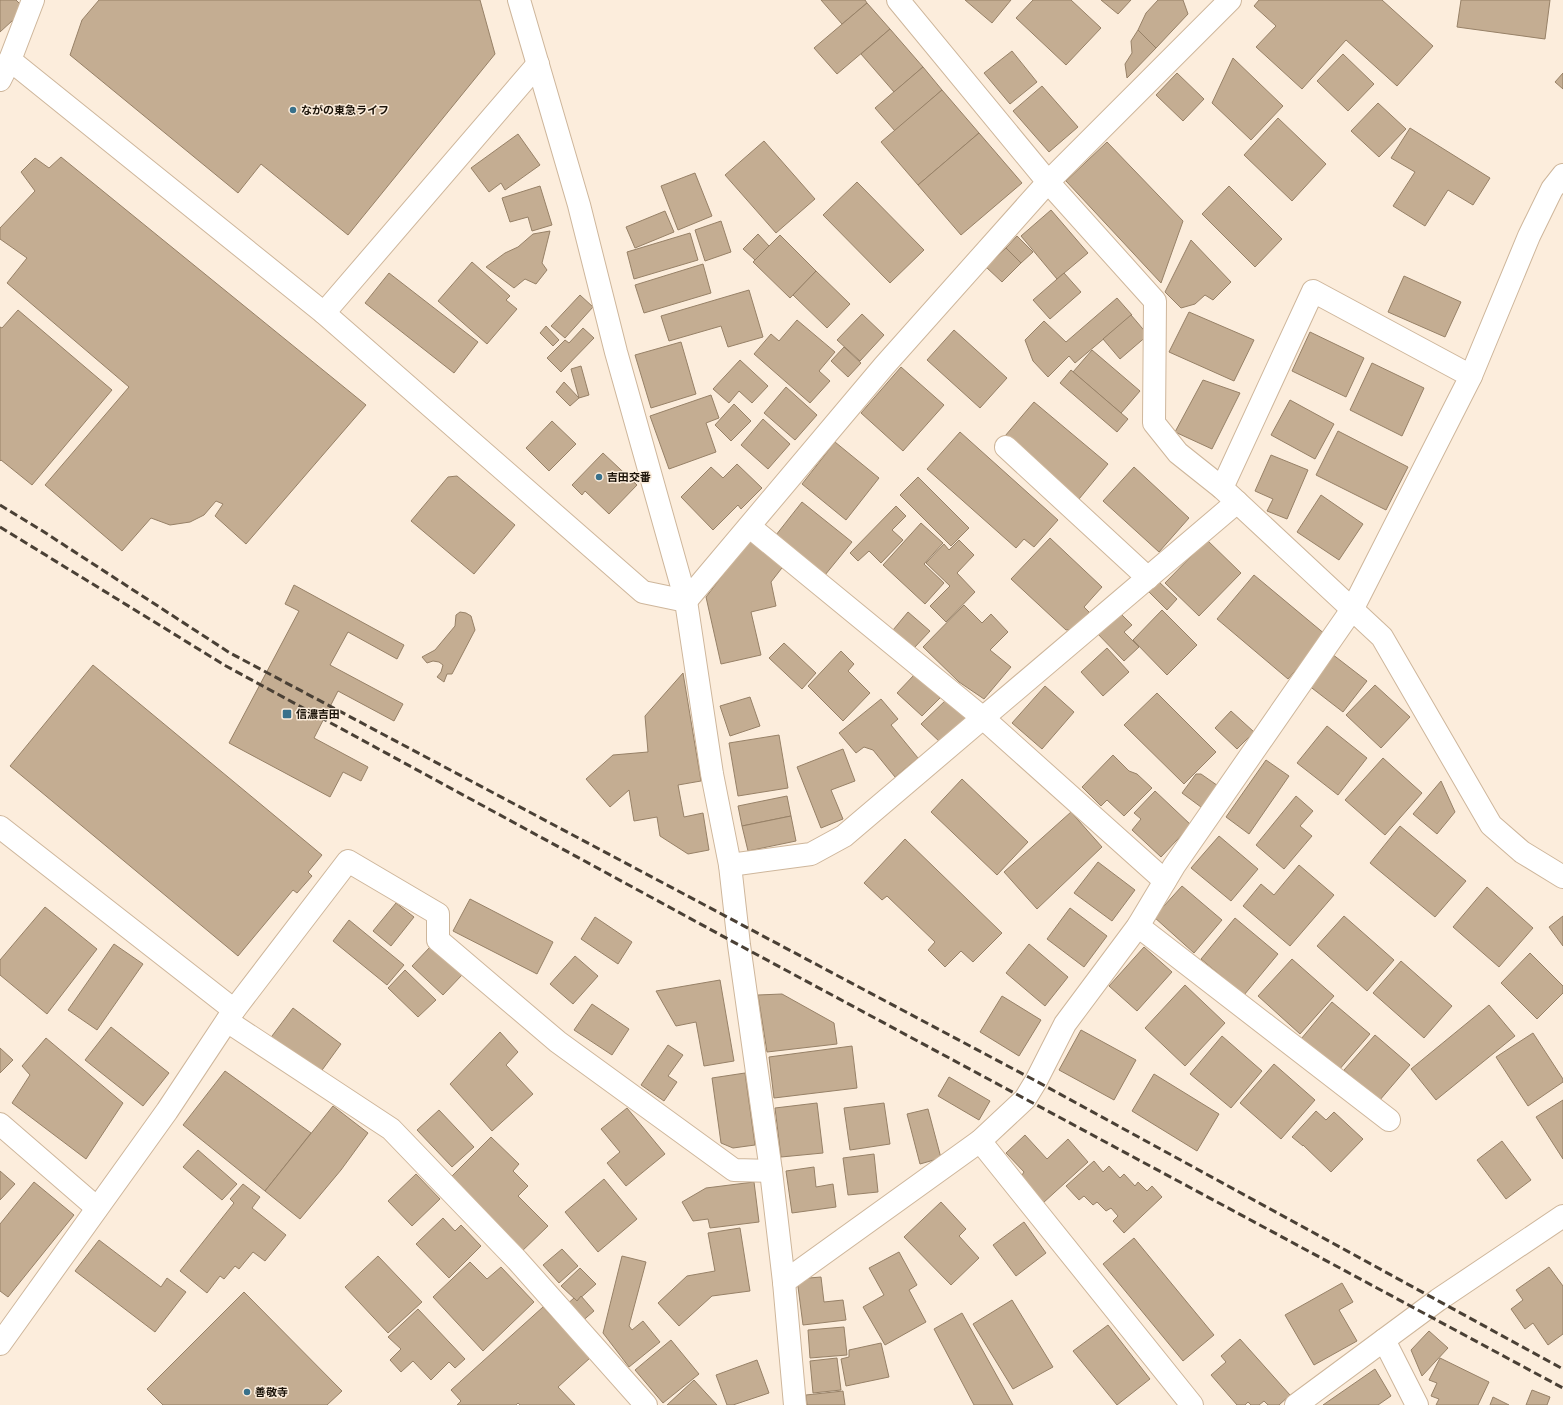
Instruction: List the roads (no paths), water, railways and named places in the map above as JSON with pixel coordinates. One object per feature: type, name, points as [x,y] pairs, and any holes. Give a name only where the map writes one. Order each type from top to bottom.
[{"type":"street","points":[[0,80],[10,60],[33,0]]},
{"type":"street","points":[[519,0],[580,205],[616,352],[686,601],[712,774],[730,865],[739,945],[771,1171],[784,1282],[795,1405]]},
{"type":"street","points":[[898,0],[1048,182],[1155,301],[1154,423],[1178,453],[1229,495],[1353,608],[1382,637],[1491,825],[1522,852],[1563,877]]},
{"type":"street","points":[[686,601],[750,527],[884,366],[1048,182],[1230,0]]},
{"type":"street","points":[[10,60],[324,313],[643,592],[686,601]]},
{"type":"street","points":[[324,313],[538,64]]},
{"type":"street","points":[[784,1282],[980,1141],[1025,1099],[1066,1024],[1138,926],[1165,881],[1353,608],[1471,376],[1529,236],[1552,189],[1563,175]]},
{"type":"street","points":[[730,865],[811,854],[844,836],[1148,578],[1229,495],[1313,291],[1471,376]]},
{"type":"street","points":[[1006,447],[1148,578]]},
{"type":"street","points":[[750,527],[983,718],[1165,881]]},
{"type":"street","points":[[0,827],[230,1015],[391,1129],[517,1260],[646,1405]]},
{"type":"street","points":[[0,1344],[167,1110],[230,1015],[348,861],[438,914],[438,940],[558,1042],[734,1170],[771,1171]]},
{"type":"street","points":[[1138,926],[1389,1120]]},
{"type":"street","points":[[0,1124],[97,1208]]},
{"type":"street","points":[[980,1141],[1192,1405]]},
{"type":"street","points":[[1296,1405],[1438,1300],[1563,1216]]},
{"type":"street","points":[[1384,1340],[1417,1405]]},
{"type":"railway","points":[[0,505],[230,653],[1036,1081],[1563,1369]]},
{"type":"railway","points":[[0,527],[226,666],[739,945],[1563,1388]]},
{"type":"place","name":"ながの東急ライフ","points":[[293,110]]},
{"type":"place","name":"吉田交番","points":[[599,477]]},
{"type":"place","name":"信濃吉田","points":[[287,714]]},
{"type":"place","name":"善敬寺","points":[[247,1392]]}]
